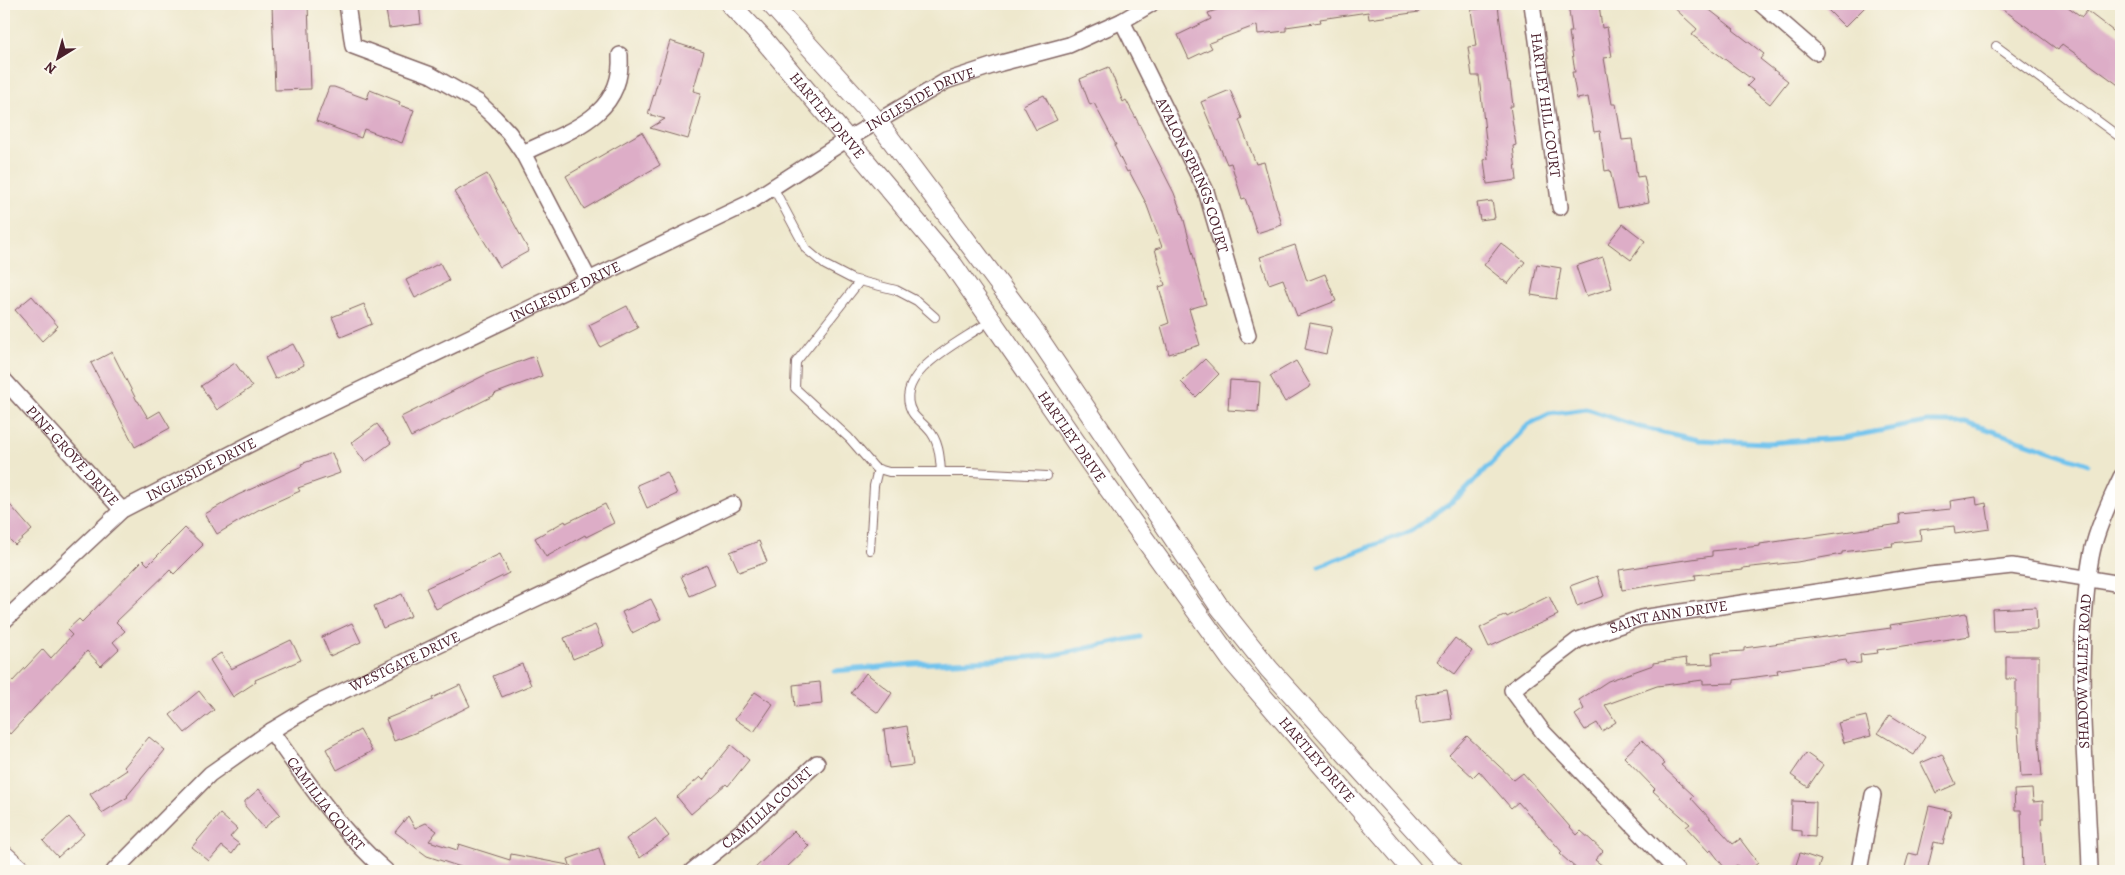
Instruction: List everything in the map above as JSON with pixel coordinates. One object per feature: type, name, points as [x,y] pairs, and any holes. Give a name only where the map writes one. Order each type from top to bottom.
[{"type":"street","points":[[347,4],[353,46],[431,75],[478,102],[509,132],[523,153],[589,280]]},
{"type":"street","name":"HARTLEY DRIVE","points":[[730,4],[764,40],[846,140],[953,265],[1093,467],[1232,661],[1414,871]]},
{"type":"street","name":"HARTLEY DRIVE","points":[[771,4],[877,121],[1032,328],[1218,606],[1269,669],[1452,871]]},
{"type":"street","name":"INGLESIDE DRIVE","points":[[4,621],[122,510],[291,423],[747,204],[846,140],[946,81],[1001,63],[1069,45],[1122,21],[1151,4]]},
{"type":"street","name":"HARTLEY HILL COURT","points":[[1532,4],[1560,207]]},
{"type":"street","points":[[1762,4],[1816,52]]},
{"type":"street","name":"AVALON SPRINGS COURT","points":[[1122,21],[1206,191],[1248,335]]},
{"type":"street","points":[[523,153],[588,121],[600,111],[611,98],[617,85],[621,68],[620,55]]},
{"type":"street","name":"PINE GROVE DRIVE","points":[[4,380],[122,510]]},
{"type":"street","name":"SHADOW VALLEY ROAD","points":[[2090,871],[2083,696],[2083,636],[2088,579],[2094,545],[2104,514],[2121,478]]},
{"type":"street","name":"WESTGATE DRIVE","points":[[114,871],[210,774],[271,730],[314,705],[734,504]]},
{"type":"street","name":"SAINT ANN DRIVE","points":[[1677,871],[1543,732],[1512,690],[1578,640],[1641,618],[1930,575],[2012,566],[2088,579]]},
{"type":"street","points":[[2088,579],[2121,584]]},
{"type":"street","name":"CAMILLIA COURT","points":[[271,730],[312,790],[355,842],[386,871]]},
{"type":"street","name":"CAMILLIA COURT","points":[[692,871],[749,825],[817,763]]},
{"type":"street","points":[[1859,871],[1873,796]]},
{"type":"street","points":[[4,855],[22,871]]},
{"type":"lane","points":[[1996,46],[2121,138]]},
{"type":"lane","points":[[773,187],[806,249],[825,264],[852,279],[896,290],[917,301],[935,317]]},
{"type":"lane","points":[[860,281],[796,362],[795,388],[849,438],[875,468],[889,472],[1047,476]]},
{"type":"lane","points":[[941,472],[939,450],[930,431],[912,413],[907,397],[912,380],[921,369],[981,327]]},
{"type":"lane","points":[[870,550],[874,486],[878,469]]},
{"type":"building","points":[[272,4],[308,4],[311,89],[275,90]]},
{"type":"building","points":[[385,4],[419,4],[421,24],[389,28]]},
{"type":"building","points":[[1233,4],[1419,4],[1419,12],[1369,19],[1368,12],[1320,19],[1321,22],[1286,27],[1286,31],[1258,34],[1257,25],[1209,43],[1212,48],[1189,59],[1178,35],[1211,19],[1208,13]]},
{"type":"building","points":[[1568,4],[1599,4],[1602,28],[1607,27],[1612,57],[1604,58],[1612,104],[1616,104],[1622,140],[1632,139],[1637,177],[1644,176],[1649,202],[1618,208],[1610,170],[1605,171],[1600,131],[1594,132],[1588,97],[1577,99],[1572,72],[1575,72],[1569,32],[1572,32]]},
{"type":"building","points":[[1670,4],[1702,4],[1764,54],[1760,59],[1788,81],[1770,104],[1747,86],[1753,80],[1692,35],[1697,29]]},
{"type":"building","points":[[1822,4],[1868,4],[1845,27]]},
{"type":"building","points":[[1996,4],[2064,4],[2082,17],[2087,11],[2121,37],[2121,87],[2062,44],[2058,50]]},
{"type":"building","points":[[1498,6],[1513,106],[1510,106],[1516,145],[1513,146],[1517,180],[1487,184],[1484,160],[1488,159],[1479,76],[1472,76],[1468,47],[1476,46],[1471,10]]},
{"type":"building","points":[[670,41],[704,52],[693,91],[701,93],[688,139],[650,128],[665,119],[648,114]]},
{"type":"building","points":[[1109,67],[1123,102],[1126,100],[1174,193],[1184,220],[1206,304],[1189,309],[1200,345],[1169,354],[1161,326],[1169,323],[1159,287],[1165,285],[1155,249],[1162,247],[1146,203],[1129,171],[1127,172],[1114,145],[1116,145],[1094,103],[1090,105],[1080,79]]},
{"type":"building","points":[[329,87],[334,87],[367,99],[370,90],[400,102],[399,105],[414,110],[402,143],[364,129],[361,138],[316,121]]},
{"type":"building","points":[[1230,90],[1242,118],[1239,120],[1256,164],[1264,162],[1282,225],[1257,233],[1245,198],[1242,199],[1231,163],[1227,164],[1201,102]]},
{"type":"building","points":[[1044,95],[1057,120],[1036,130],[1023,105]]},
{"type":"building","points":[[642,132],[660,165],[584,209],[566,176]]},
{"type":"building","points":[[487,174],[529,251],[500,267],[454,192]]},
{"type":"building","points":[[1492,201],[1495,218],[1480,220],[1477,203]]},
{"type":"building","points":[[1623,224],[1645,241],[1631,260],[1608,243]]},
{"type":"building","points":[[1501,243],[1525,262],[1508,284],[1484,265]]},
{"type":"building","points":[[1295,245],[1307,281],[1325,274],[1336,301],[1297,316],[1283,279],[1269,284],[1260,257]]},
{"type":"building","points":[[1603,257],[1612,288],[1586,296],[1576,266]]},
{"type":"building","points":[[440,263],[449,281],[415,298],[406,280]]},
{"type":"building","points":[[1537,264],[1561,268],[1556,299],[1531,295]]},
{"type":"building","points":[[32,296],[58,326],[42,341],[15,310]]},
{"type":"building","points":[[364,304],[372,324],[341,337],[332,317]]},
{"type":"building","points":[[627,306],[638,328],[600,347],[589,325]]},
{"type":"building","points":[[1310,323],[1332,327],[1326,354],[1305,349]]},
{"type":"building","points":[[293,344],[304,365],[275,379],[265,358]]},
{"type":"building","points":[[112,352],[137,401],[148,418],[160,411],[170,428],[135,447],[91,363]]},
{"type":"building","points":[[535,356],[542,376],[494,394],[411,437],[401,417],[489,373]]},
{"type":"building","points":[[1205,359],[1219,374],[1196,397],[1181,382]]},
{"type":"building","points":[[1296,361],[1311,386],[1285,402],[1270,376]]},
{"type":"building","points":[[235,363],[252,387],[217,410],[201,386]]},
{"type":"building","points":[[1230,380],[1260,382],[1258,412],[1228,410]]},
{"type":"building","points":[[377,424],[391,443],[365,462],[351,443]]},
{"type":"building","points":[[332,453],[340,473],[298,488],[300,491],[258,510],[217,534],[205,514],[238,495],[302,466],[301,464]]},
{"type":"building","points":[[667,472],[677,494],[647,508],[637,485]]},
{"type":"building","points":[[1976,497],[1977,505],[1986,503],[1990,529],[1955,534],[1954,526],[1920,530],[1921,540],[1892,543],[1893,546],[1842,552],[1842,554],[1797,562],[1743,568],[1743,570],[1695,575],[1696,579],[1622,590],[1619,570],[1712,556],[1712,551],[1760,546],[1760,544],[1900,524],[1899,514],[1951,509],[1950,501]]},
{"type":"building","points":[[4,498],[32,530],[15,545],[4,534]]},
{"type":"building","points":[[605,504],[614,523],[586,537],[585,535],[546,557],[535,538],[565,521],[566,523]]},
{"type":"building","points":[[185,528],[203,545],[174,574],[170,570],[116,622],[125,631],[113,642],[119,649],[101,666],[87,651],[10,734],[4,727],[4,676],[11,683],[43,649],[51,658],[72,635],[67,630],[79,619],[82,622],[143,560],[148,565]]},
{"type":"building","points":[[759,541],[767,562],[739,572],[730,552]]},
{"type":"building","points":[[500,554],[509,573],[436,609],[426,588]]},
{"type":"building","points":[[707,565],[715,585],[690,596],[681,576]]},
{"type":"building","points":[[1597,576],[1604,596],[1577,606],[1570,586]]},
{"type":"building","points":[[402,594],[411,616],[383,628],[374,606]]},
{"type":"building","points":[[1549,596],[1558,615],[1489,647],[1480,628]]},
{"type":"building","points":[[651,599],[661,619],[632,633],[622,612]]},
{"type":"building","points":[[2036,607],[2037,629],[1993,631],[1992,609]]},
{"type":"building","points":[[1966,613],[1970,636],[1877,650],[1878,653],[1860,655],[1861,663],[1847,664],[1846,660],[1777,670],[1778,674],[1734,680],[1734,683],[1703,684],[1703,680],[1657,686],[1605,705],[1616,722],[1602,731],[1597,723],[1585,730],[1575,715],[1584,709],[1579,700],[1608,681],[1653,665],[1653,663],[1686,658],[1687,665],[1713,664],[1712,653],[1744,651],[1744,648],[1891,628],[1890,625]]},
{"type":"building","points":[[352,623],[361,642],[330,656],[322,637]]},
{"type":"building","points":[[595,625],[604,646],[573,659],[564,638]]},
{"type":"building","points":[[1455,638],[1472,651],[1455,674],[1437,661]]},
{"type":"building","points":[[291,640],[301,660],[255,680],[256,682],[233,697],[210,660],[221,653],[231,669]]},
{"type":"building","points":[[2006,656],[2039,656],[2039,741],[2042,776],[2021,777],[2018,728],[2016,728],[2016,679],[2006,679]]},
{"type":"building","points":[[522,664],[531,685],[502,697],[493,676]]},
{"type":"building","points":[[866,673],[892,693],[878,713],[851,693]]},
{"type":"building","points":[[820,682],[822,704],[795,707],[793,685]]},
{"type":"building","points":[[460,685],[470,706],[422,730],[394,741],[386,719],[433,700],[432,698]]},
{"type":"building","points":[[1447,690],[1452,719],[1420,724],[1416,695]]},
{"type":"building","points":[[199,691],[214,710],[185,733],[170,715]]},
{"type":"building","points":[[755,692],[773,704],[754,732],[735,719]]},
{"type":"building","points":[[1890,715],[1925,737],[1914,755],[1878,733]]},
{"type":"building","points":[[1866,716],[1871,736],[1844,743],[1838,723]]},
{"type":"building","points":[[907,726],[913,765],[889,768],[884,730]]},
{"type":"building","points":[[360,730],[372,751],[337,770],[326,749]]},
{"type":"building","points":[[1467,736],[1514,780],[1523,773],[1577,835],[1581,831],[1603,851],[1595,860],[1610,871],[1579,871],[1560,854],[1562,852],[1518,802],[1511,808],[1479,771],[1473,777],[1449,755]]},
{"type":"building","points":[[149,737],[165,750],[128,797],[102,813],[90,794],[127,770],[124,767]]},
{"type":"building","points":[[1642,740],[1665,764],[1662,766],[1694,796],[1691,798],[1733,844],[1740,839],[1758,863],[1748,871],[1741,871],[1737,865],[1727,871],[1711,850],[1709,852],[1686,827],[1690,824],[1653,791],[1655,789],[1624,757]]},
{"type":"building","points":[[731,745],[749,760],[728,786],[726,784],[691,814],[677,797],[700,777],[703,780]]},
{"type":"building","points":[[1806,753],[1823,765],[1808,787],[1791,775]]},
{"type":"building","points":[[1942,754],[1956,784],[1936,793],[1921,763]]},
{"type":"building","points":[[259,789],[280,814],[264,828],[245,806],[245,801]]},
{"type":"building","points":[[2032,789],[2033,802],[2043,801],[2043,819],[2041,819],[2044,871],[2023,871],[2021,810],[2015,810],[2014,790]]},
{"type":"building","points":[[1792,801],[1816,802],[1815,837],[1802,836],[1802,831],[1791,830]]},
{"type":"building","points":[[1929,806],[1951,811],[1943,844],[1934,842],[1927,871],[1904,871],[1909,853],[1917,855]]},
{"type":"building","points":[[220,814],[237,829],[230,837],[239,844],[232,854],[222,846],[209,861],[192,847]]},
{"type":"building","points":[[408,816],[415,828],[426,823],[437,831],[429,841],[457,850],[459,844],[510,860],[511,854],[568,865],[568,871],[473,871],[427,856],[395,832]]},
{"type":"building","points":[[69,817],[84,834],[58,857],[43,841]]},
{"type":"building","points":[[655,818],[669,836],[640,858],[626,839]]},
{"type":"building","points":[[794,831],[809,846],[783,871],[752,871]]},
{"type":"building","points":[[599,848],[606,871],[572,871],[568,859]]},
{"type":"building","points":[[1800,853],[1821,860],[1817,871],[1794,871]]},
{"type":"waterway","points":[[1319,566],[1411,531],[1461,495],[1529,424],[1549,414],[1587,409],[1639,427],[1699,440],[1766,443],[1842,438],[1927,422],[1966,422],[2088,464]]},
{"type":"waterway","points":[[834,671],[1054,655],[1140,637]]}]
